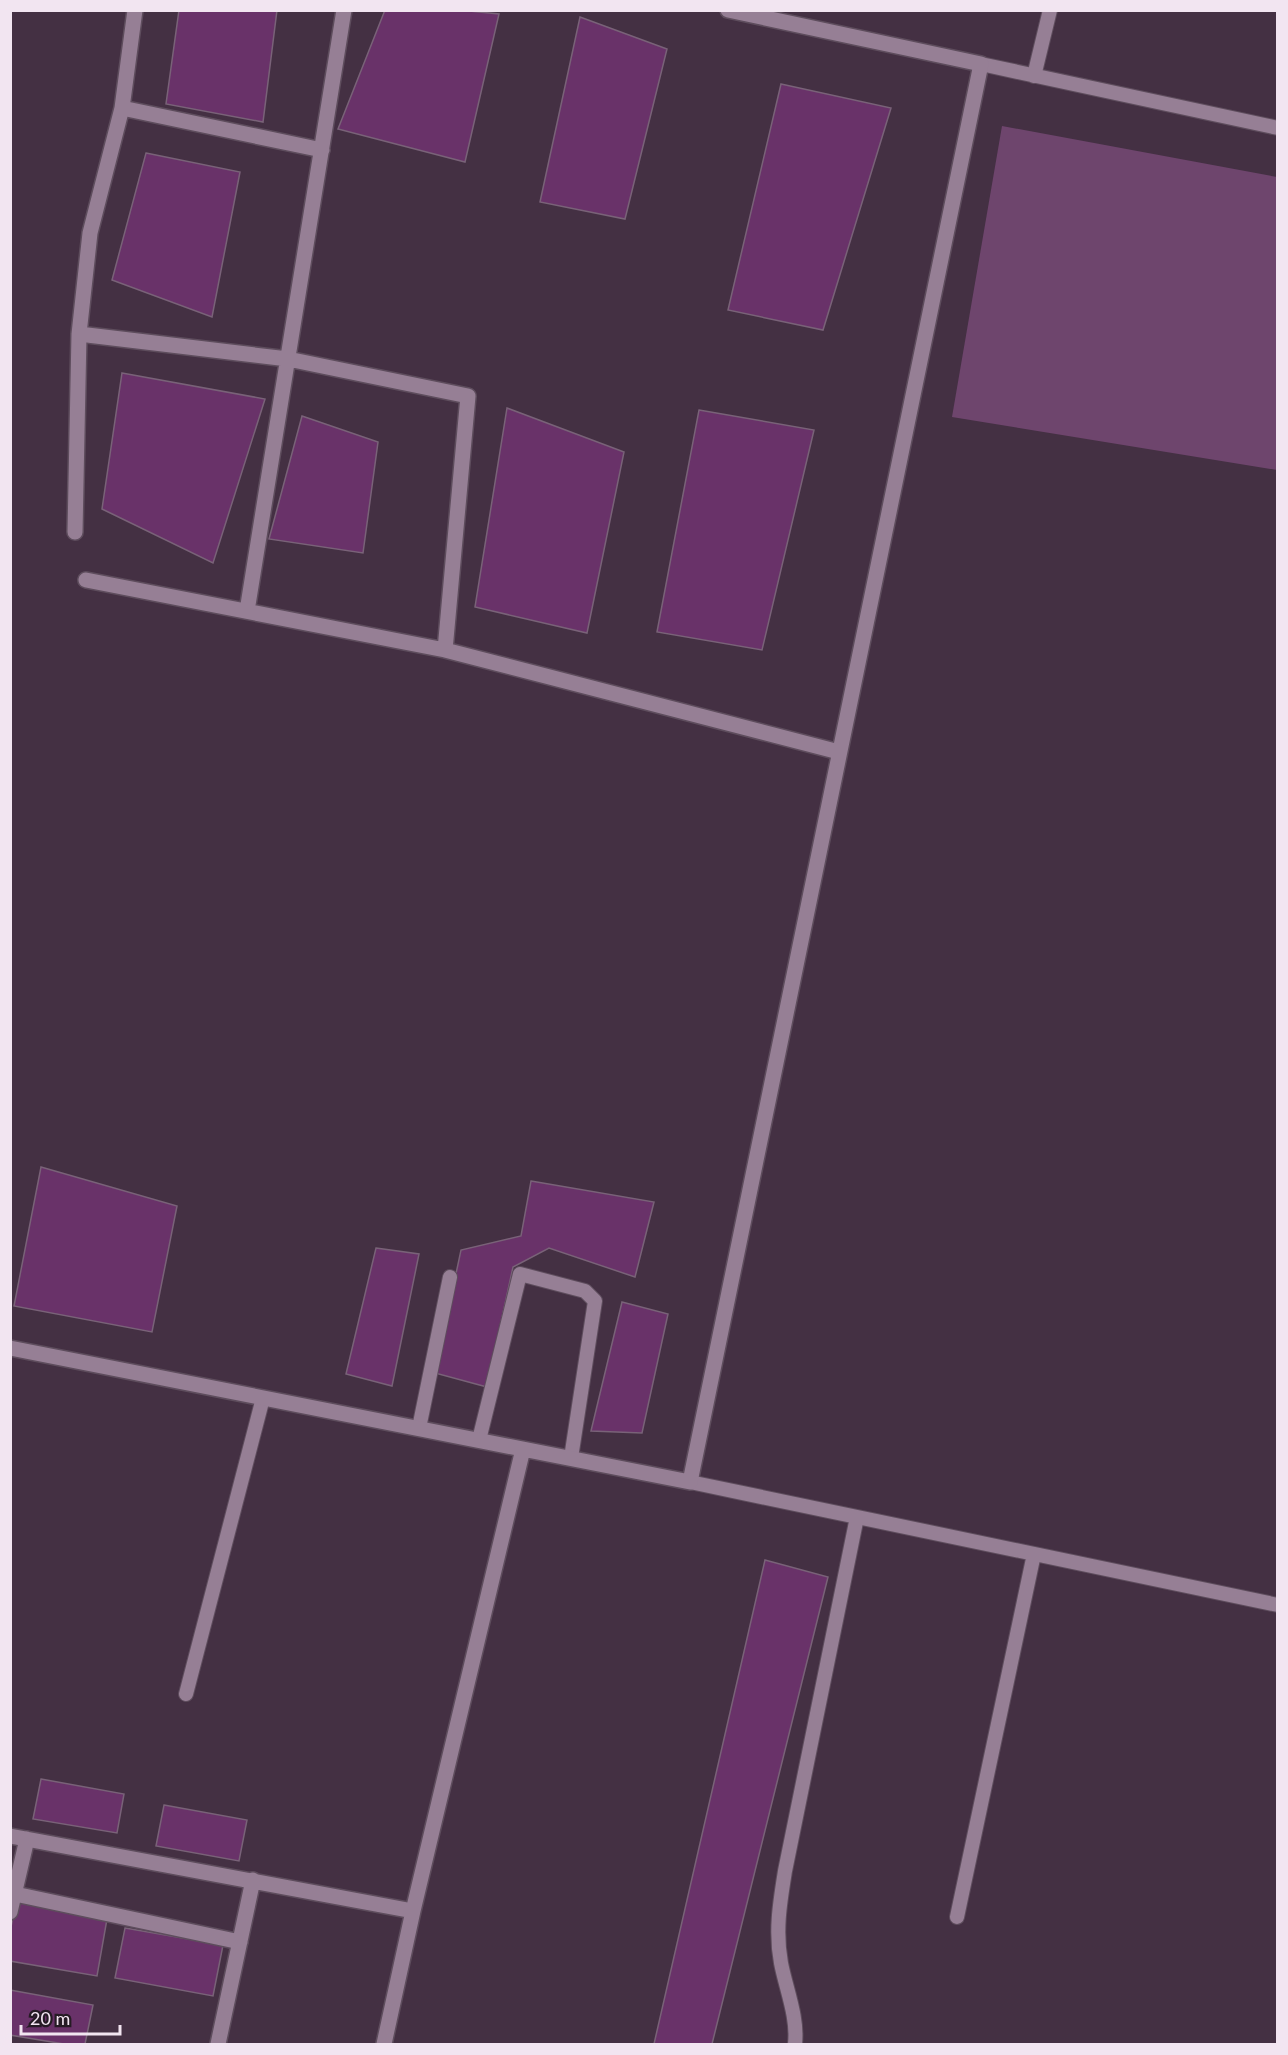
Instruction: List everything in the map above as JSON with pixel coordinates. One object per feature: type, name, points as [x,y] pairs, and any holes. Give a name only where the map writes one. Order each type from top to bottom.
[{"type":"street","points":[[75,532],[79,334],[90,233],[122,108],[135,10]]},
{"type":"street","points":[[247,611],[344,10]]},
{"type":"street","points":[[10,1348],[690,1482],[981,64],[728,10]]},
{"type":"street","points":[[122,108],[322,150]]},
{"type":"street","points":[[79,334],[288,359],[468,396],[445,650]]},
{"type":"street","points":[[86,579],[445,650],[839,752]]},
{"type":"street","points":[[384,2044],[413,1911],[523,1449]]},
{"type":"street","points":[[10,1836],[413,1911]]},
{"type":"street","points":[[10,1912],[27,1839]]},
{"type":"street","points":[[218,2044],[253,1880]]},
{"type":"street","points":[[15,1894],[240,1942]]},
{"type":"lane","points":[[1034,76],[1050,10]]},
{"type":"lane","points":[[981,64],[1278,128]]},
{"type":"lane","points":[[479,1440],[520,1274],[585,1292],[595,1301],[571,1458]]},
{"type":"lane","points":[[419,1428],[450,1277]]},
{"type":"lane","points":[[186,1694],[263,1398]]},
{"type":"lane","points":[[690,1482],[1278,1605]]},
{"type":"lane","points":[[795,2044],[791,1999],[781,1962],[777,1919],[857,1517]]},
{"type":"lane","points":[[957,1917],[1034,1554]]},
{"type":"shaded area","points":[[1002,126],[1277,177],[1277,470],[952,417]]},
{"type":"building","points":[[179,10],[277,10],[263,122],[166,104]]},
{"type":"building","points":[[385,10],[459,10],[499,14],[465,162],[338,129]]},
{"type":"building","points":[[580,17],[667,49],[625,219],[540,202]]},
{"type":"building","points":[[781,84],[891,108],[823,330],[728,310]]},
{"type":"building","points":[[146,153],[240,172],[212,317],[112,280]]},
{"type":"building","points":[[122,373],[265,399],[213,563],[102,509]]},
{"type":"building","points":[[507,408],[624,452],[587,633],[475,607]]},
{"type":"building","points":[[699,410],[814,430],[762,650],[657,632]]},
{"type":"building","points":[[302,416],[378,442],[363,553],[269,539]]},
{"type":"building","points":[[41,1167],[177,1206],[152,1332],[14,1306]]},
{"type":"building","points":[[531,1181],[654,1202],[635,1277],[549,1248],[513,1267],[487,1387],[435,1373],[461,1250],[521,1236]]},
{"type":"building","points":[[376,1248],[419,1254],[392,1386],[346,1374]]},
{"type":"building","points":[[622,1302],[668,1314],[642,1433],[591,1431]]},
{"type":"building","points":[[765,1560],[828,1577],[712,2044],[654,2044]]},
{"type":"building","points":[[41,1779],[124,1794],[117,1833],[33,1819]]},
{"type":"building","points":[[164,1805],[247,1820],[239,1861],[156,1846]]},
{"type":"building","points":[[16,1902],[107,1919],[97,1976],[10,1961],[10,1932]]},
{"type":"building","points":[[125,1928],[223,1945],[213,1996],[115,1978]]},
{"type":"building","points":[[10,1990],[93,2005],[85,2044],[64,2044],[10,2035]]}]
